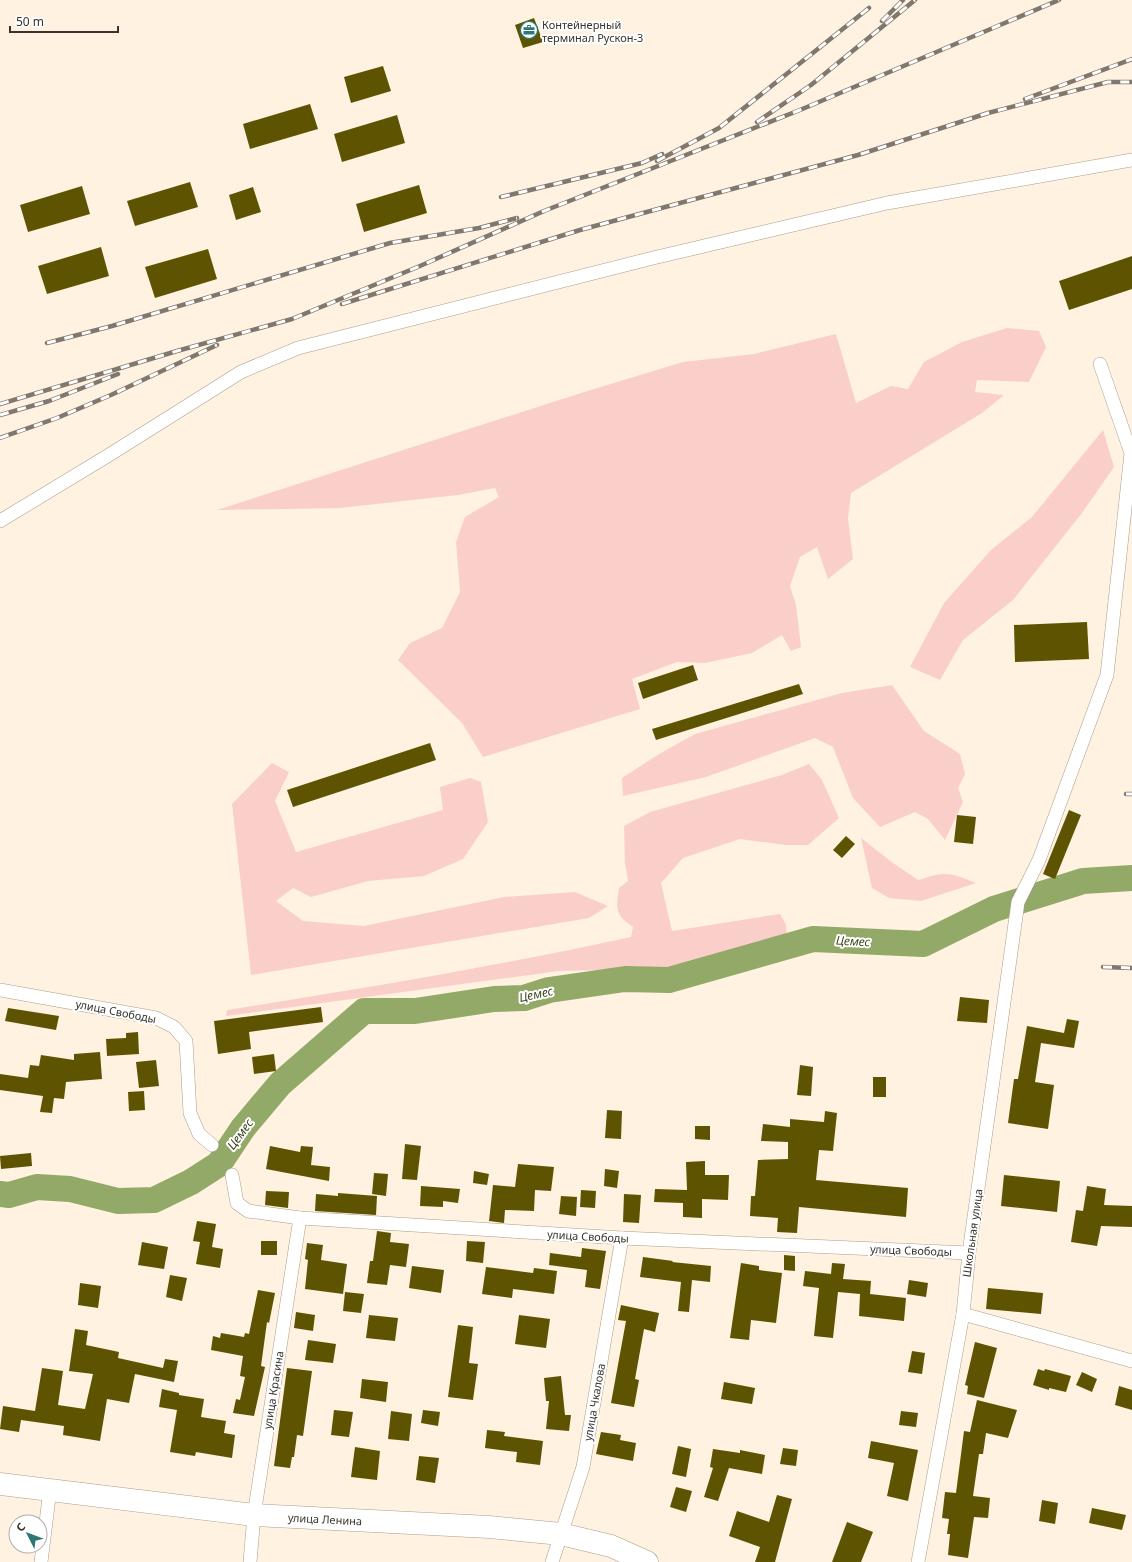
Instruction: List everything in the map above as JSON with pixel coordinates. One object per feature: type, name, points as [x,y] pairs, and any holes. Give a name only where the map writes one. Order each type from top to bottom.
[{"type":"highway","name":"улица Ленина","points":[[0,1484],[254,1515],[490,1527],[561,1534],[611,1546],[647,1562]]},
{"type":"street","points":[[0,521],[241,372],[298,348],[653,258],[887,203],[1132,160]]},
{"type":"street","name":"Школьная улица","points":[[918,1562],[962,1314],[969,1253],[1018,902],[1039,860],[1107,675],[1131,453],[1100,364]]},
{"type":"street","name":"улица Свободы","points":[[0,990],[156,1018],[174,1026],[186,1041],[190,1113],[199,1134],[212,1145]]},
{"type":"street","name":"улица Свободы","points":[[232,1175],[237,1203],[248,1211],[300,1218],[622,1238],[969,1253]]},
{"type":"street","name":"улица Красина","points":[[250,1562],[254,1515],[300,1218]]},
{"type":"street","name":"улица Чкалова","points":[[552,1562],[583,1467],[622,1238]]},
{"type":"street","points":[[962,1314],[1132,1361]]},
{"type":"street","points":[[41,1562],[50,1490]]},
{"type":"shaded area","points":[[1007,328],[1039,331],[1046,347],[1029,382],[977,380],[975,392],[1004,395],[982,413],[851,493],[848,519],[853,559],[828,579],[817,547],[800,557],[790,586],[796,605],[801,647],[791,651],[782,635],[752,653],[705,663],[677,662],[632,679],[640,709],[483,757],[462,723],[398,660],[410,643],[442,628],[460,592],[456,542],[465,517],[499,497],[495,488],[458,495],[340,508],[217,510],[581,393],[683,362],[754,354],[836,334],[856,403],[891,386],[908,389],[924,362],[962,342]]},
{"type":"shaded area","points":[[1103,430],[1114,467],[1082,513],[1013,600],[963,640],[940,680],[910,667],[944,603],[991,550],[1032,517]]},
{"type":"shaded area","points":[[892,685],[924,731],[960,754],[965,774],[958,788],[963,802],[945,840],[928,819],[915,812],[880,827],[853,798],[833,747],[815,738],[706,777],[623,796],[622,778],[659,754],[695,734],[842,693]]},
{"type":"shaded area","points":[[272,763],[289,772],[275,801],[296,852],[443,810],[440,787],[470,778],[481,782],[488,822],[463,859],[424,876],[368,881],[311,897],[293,888],[276,901],[303,921],[364,926],[504,897],[575,892],[608,906],[589,918],[251,975],[232,804]]},
{"type":"shaded area","points":[[809,764],[822,780],[839,818],[808,845],[786,845],[740,839],[683,858],[661,883],[672,931],[780,914],[786,925],[787,942],[668,972],[607,970],[559,971],[226,1016],[227,1010],[328,994],[530,958],[631,937],[633,927],[622,918],[619,914],[617,906],[619,888],[628,881],[625,863],[624,826],[650,812],[782,775]]},
{"type":"shaded area","points":[[861,838],[918,880],[935,875],[947,874],[976,883],[921,901],[889,898],[872,888]]},
{"type":"building","points":[[534,18],[543,42],[523,48],[515,25]]},
{"type":"building","points":[[383,66],[391,91],[351,103],[344,77]]},
{"type":"building","points":[[310,104],[318,129],[250,149],[243,124]]},
{"type":"building","points":[[397,115],[405,143],[342,162],[334,134]]},
{"type":"building","points":[[190,182],[198,207],[135,226],[127,201]]},
{"type":"building","points":[[419,185],[427,213],[364,232],[356,204]]},
{"type":"building","points":[[82,186],[90,214],[28,232],[20,205]]},
{"type":"building","points":[[253,187],[261,212],[236,220],[229,195]]},
{"type":"building","points":[[101,247],[109,276],[47,294],[38,266]]},
{"type":"building","points":[[208,249],[217,279],[155,298],[145,267]]},
{"type":"building","points":[[1132,256],[1132,289],[1069,310],[1059,281]]},
{"type":"building","points":[[1087,622],[1089,659],[1015,662],[1014,625]]},
{"type":"building","points":[[693,665],[698,680],[643,699],[638,683]]},
{"type":"building","points":[[799,684],[803,694],[656,740],[652,729]]},
{"type":"building","points":[[430,743],[436,760],[293,807],[287,790]]},
{"type":"building","points":[[1069,810],[1081,815],[1055,879],[1043,874]]},
{"type":"building","points":[[957,815],[976,817],[973,844],[954,842]]},
{"type":"building","points":[[846,836],[855,844],[842,858],[833,850]]},
{"type":"building","points":[[960,997],[989,1000],[987,1023],[957,1021]]},
{"type":"building","points":[[321,1007],[323,1022],[249,1032],[251,1049],[218,1054],[214,1021]]},
{"type":"building","points":[[8,1008],[59,1016],[56,1030],[5,1021]]},
{"type":"building","points":[[1067,1019],[1079,1021],[1074,1048],[1041,1043],[1035,1082],[1054,1085],[1048,1129],[1008,1123],[1014,1079],[1018,1079],[1027,1026],[1064,1033]]},
{"type":"building","points":[[138,1032],[139,1054],[107,1056],[106,1039],[126,1038],[126,1033]]},
{"type":"building","points":[[100,1052],[102,1079],[66,1082],[64,1099],[54,1098],[52,1113],[40,1112],[43,1096],[0,1090],[0,1074],[28,1078],[30,1065],[39,1066],[41,1055],[74,1060],[74,1054]]},
{"type":"building","points":[[274,1054],[276,1071],[254,1074],[252,1057]]},
{"type":"building","points":[[156,1060],[159,1086],[139,1088],[136,1062]]},
{"type":"building","points":[[800,1065],[813,1067],[811,1096],[797,1095]]},
{"type":"building","points":[[873,1077],[886,1077],[886,1097],[873,1097]]},
{"type":"building","points":[[144,1091],[145,1110],[129,1111],[128,1092]]},
{"type":"building","points":[[607,1110],[622,1111],[621,1139],[605,1138]]},
{"type":"building","points":[[825,1111],[837,1113],[833,1151],[819,1150],[816,1180],[908,1188],[906,1217],[799,1207],[797,1233],[777,1232],[778,1218],[750,1216],[751,1196],[755,1196],[758,1160],[788,1159],[788,1142],[761,1141],[763,1124],[790,1127],[790,1119],[824,1122]]},
{"type":"building","points":[[695,1126],[710,1126],[710,1140],[695,1139]]},
{"type":"building","points":[[405,1144],[421,1146],[417,1180],[402,1179]]},
{"type":"building","points":[[270,1146],[300,1152],[301,1146],[313,1147],[311,1165],[330,1167],[329,1181],[266,1169]]},
{"type":"building","points":[[31,1153],[32,1166],[1,1169],[0,1156]]},
{"type":"building","points":[[705,1161],[705,1175],[729,1175],[728,1200],[702,1199],[702,1218],[683,1217],[683,1203],[654,1202],[655,1189],[687,1190],[686,1162]]},
{"type":"building","points":[[518,1164],[554,1167],[551,1191],[535,1190],[534,1211],[505,1210],[504,1223],[489,1221],[493,1185],[515,1187]]},
{"type":"building","points":[[605,1169],[619,1171],[617,1188],[604,1186]]},
{"type":"building","points":[[474,1171],[489,1174],[487,1185],[473,1183]]},
{"type":"building","points":[[374,1173],[388,1174],[386,1196],[372,1194]]},
{"type":"building","points":[[1004,1175],[1060,1181],[1057,1212],[1001,1206]]},
{"type":"building","points":[[421,1186],[460,1189],[458,1203],[443,1201],[443,1207],[420,1206]]},
{"type":"building","points":[[1087,1186],[1106,1189],[1104,1205],[1132,1206],[1132,1227],[1101,1226],[1097,1246],[1071,1242],[1076,1210],[1083,1211]]},
{"type":"building","points":[[581,1190],[596,1191],[595,1208],[580,1207]]},
{"type":"building","points":[[266,1191],[289,1192],[288,1208],[265,1205]]},
{"type":"building","points":[[338,1193],[377,1196],[376,1215],[315,1211],[316,1194],[338,1196]]},
{"type":"building","points":[[624,1194],[641,1195],[639,1223],[623,1222]]},
{"type":"building","points":[[561,1196],[577,1197],[576,1216],[559,1214]]},
{"type":"building","points":[[197,1221],[216,1224],[212,1247],[223,1249],[220,1268],[196,1264],[200,1242],[193,1241]]},
{"type":"building","points":[[377,1231],[391,1233],[390,1242],[409,1244],[406,1267],[390,1265],[387,1285],[367,1283],[370,1261],[373,1261]]},
{"type":"building","points":[[261,1241],[277,1241],[277,1255],[261,1255]]},
{"type":"building","points":[[467,1241],[485,1242],[483,1263],[466,1261]]},
{"type":"building","points":[[142,1242],[168,1247],[164,1269],[138,1265]]},
{"type":"building","points":[[307,1243],[323,1245],[321,1260],[347,1264],[343,1294],[305,1289],[308,1260],[305,1259]]},
{"type":"building","points":[[582,1248],[606,1251],[600,1289],[585,1287],[587,1270],[549,1265],[550,1253],[581,1257]]},
{"type":"building","points":[[784,1255],[795,1256],[795,1271],[784,1270]]},
{"type":"building","points":[[643,1257],[711,1266],[710,1282],[692,1280],[689,1312],[678,1311],[681,1282],[640,1277]]},
{"type":"building","points":[[741,1263],[759,1266],[759,1270],[782,1273],[776,1323],[751,1320],[749,1340],[730,1338]]},
{"type":"building","points":[[832,1263],[845,1264],[843,1279],[871,1281],[870,1294],[906,1298],[904,1321],[859,1316],[860,1294],[838,1292],[833,1338],[814,1336],[819,1288],[803,1286],[805,1271],[831,1274]]},
{"type":"building","points":[[412,1266],[444,1270],[441,1293],[409,1288]]},
{"type":"building","points":[[486,1267],[533,1273],[534,1268],[557,1271],[554,1294],[513,1289],[512,1298],[482,1294]]},
{"type":"building","points":[[170,1275],[187,1278],[182,1301],[166,1297]]},
{"type":"building","points":[[909,1280],[928,1283],[926,1297],[907,1294]]},
{"type":"building","points":[[80,1283],[101,1286],[98,1308],[78,1305]]},
{"type":"building","points":[[988,1288],[1043,1293],[1041,1314],[986,1309]]},
{"type":"building","points":[[258,1290],[275,1293],[269,1323],[267,1322],[261,1366],[265,1367],[254,1416],[233,1413],[236,1399],[240,1400],[245,1377],[240,1376],[243,1356],[211,1350],[213,1336],[220,1338],[221,1333],[244,1337],[245,1333],[249,1334]]},
{"type":"building","points":[[345,1292],[364,1294],[361,1313],[343,1311]]},
{"type":"building","points":[[621,1305],[659,1313],[655,1332],[644,1329],[635,1379],[639,1380],[634,1407],[611,1403],[626,1321],[618,1320]]},
{"type":"building","points":[[296,1312],[315,1315],[313,1331],[294,1328]]},
{"type":"building","points":[[369,1315],[398,1318],[395,1341],[366,1338]]},
{"type":"building","points":[[519,1315],[550,1319],[546,1348],[515,1344]]},
{"type":"building","points":[[458,1325],[473,1327],[469,1363],[478,1364],[473,1400],[448,1397]]},
{"type":"building","points":[[75,1329],[88,1331],[86,1345],[119,1352],[118,1358],[163,1368],[165,1359],[178,1361],[174,1382],[135,1374],[129,1403],[107,1399],[100,1441],[63,1435],[64,1426],[21,1420],[19,1432],[0,1429],[3,1406],[35,1411],[42,1368],[63,1371],[58,1405],[85,1409],[93,1374],[69,1371]]},
{"type":"building","points":[[308,1340],[336,1344],[333,1363],[305,1360]]},
{"type":"building","points":[[975,1342],[997,1348],[984,1398],[967,1394],[968,1386],[965,1385]]},
{"type":"building","points":[[912,1351],[925,1353],[922,1374],[908,1372]]},
{"type":"building","points":[[287,1368],[312,1371],[303,1436],[297,1435],[294,1457],[292,1457],[290,1468],[274,1466]]},
{"type":"building","points":[[1038,1369],[1044,1371],[1045,1369],[1071,1376],[1066,1392],[1049,1388],[1049,1390],[1033,1385]]},
{"type":"building","points":[[1082,1372],[1097,1379],[1092,1392],[1076,1385]]},
{"type":"building","points":[[561,1376],[565,1415],[571,1415],[569,1431],[546,1429],[549,1401],[546,1401],[544,1378]]},
{"type":"building","points":[[362,1379],[388,1382],[386,1402],[360,1398]]},
{"type":"building","points":[[724,1382],[755,1388],[752,1404],[721,1399]]},
{"type":"building","points":[[1119,1386],[1132,1390],[1132,1410],[1115,1405]]},
{"type":"building","points":[[162,1389],[179,1393],[179,1395],[204,1399],[201,1417],[226,1421],[224,1433],[235,1435],[232,1458],[196,1452],[195,1456],[170,1452],[177,1410],[159,1407]]},
{"type":"building","points":[[977,1400],[1017,1410],[1008,1438],[986,1433],[983,1454],[979,1454],[973,1496],[990,1498],[988,1518],[974,1517],[968,1558],[948,1555],[950,1534],[947,1534],[949,1519],[942,1518],[945,1492],[956,1493],[964,1431],[970,1432]]},
{"type":"building","points":[[334,1410],[353,1412],[349,1437],[331,1435]]},
{"type":"building","points":[[423,1410],[440,1412],[438,1426],[421,1423]]},
{"type":"building","points":[[391,1411],[412,1414],[409,1441],[388,1439]]},
{"type":"building","points":[[901,1411],[918,1413],[916,1427],[899,1425]]},
{"type":"building","points":[[487,1430],[505,1432],[504,1436],[543,1441],[540,1465],[516,1462],[517,1452],[485,1448]]},
{"type":"building","points":[[601,1432],[621,1435],[620,1440],[636,1443],[633,1461],[596,1454]]},
{"type":"building","points":[[871,1441],[918,1450],[908,1501],[887,1496],[894,1463],[868,1458]]},
{"type":"building","points":[[678,1446],[691,1449],[686,1477],[672,1474]]},
{"type":"building","points":[[355,1447],[380,1451],[377,1480],[351,1477]]},
{"type":"building","points":[[783,1448],[798,1450],[796,1466],[780,1464]]},
{"type":"building","points":[[713,1449],[740,1453],[740,1450],[765,1455],[762,1474],[729,1468],[718,1501],[704,1497],[713,1468],[710,1467]]},
{"type":"building","points":[[419,1456],[439,1458],[435,1483],[416,1480]]},
{"type":"building","points":[[676,1487],[692,1491],[686,1512],[670,1507]]},
{"type":"building","points":[[777,1495],[792,1499],[775,1562],[755,1562],[760,1547],[729,1536],[737,1511],[769,1522]]},
{"type":"building","points":[[1042,1500],[1058,1503],[1055,1524],[1039,1521]]},
{"type":"building","points":[[1092,1508],[1126,1515],[1122,1530],[1089,1523]]},
{"type":"building","points":[[847,1522],[873,1532],[861,1562],[832,1562]]},
{"type":"waterway","name":"Цемес","points":[[0,1194],[9,1195],[37,1187],[70,1189],[118,1201],[154,1200],[191,1182],[219,1164],[243,1128],[280,1084],[364,1011],[415,1011],[494,999],[524,998],[549,990],[625,979],[669,980],[813,939],[923,944],[994,909],[1083,881],[1132,878]]},
{"type":"railway","points":[[882,21],[903,0]]},
{"type":"railway","points":[[757,122],[811,85],[915,0]]},
{"type":"railway","points":[[0,404],[177,351],[292,319],[420,266],[544,211],[800,110],[1059,0]]},
{"type":"railway","points":[[657,161],[719,128],[869,8]]},
{"type":"railway","points":[[1025,99],[1132,59]]},
{"type":"railway","points":[[342,304],[580,230],[858,155],[988,113],[1108,82],[1132,82]]},
{"type":"railway","points":[[501,197],[642,163],[662,154]]},
{"type":"railway","points":[[47,343],[112,326],[390,243],[479,228],[517,218]]},
{"type":"railway","points":[[0,438],[57,418],[111,395],[217,345]]},
{"type":"railway","points":[[0,415],[49,401],[118,374]]},
{"type":"railway","points":[[1126,794],[1132,794]]},
{"type":"railway","points":[[1103,967],[1132,968]]},
{"type":"place","name":"Контейнерный терминал Рускон-3","points":[[529,30]]}]
